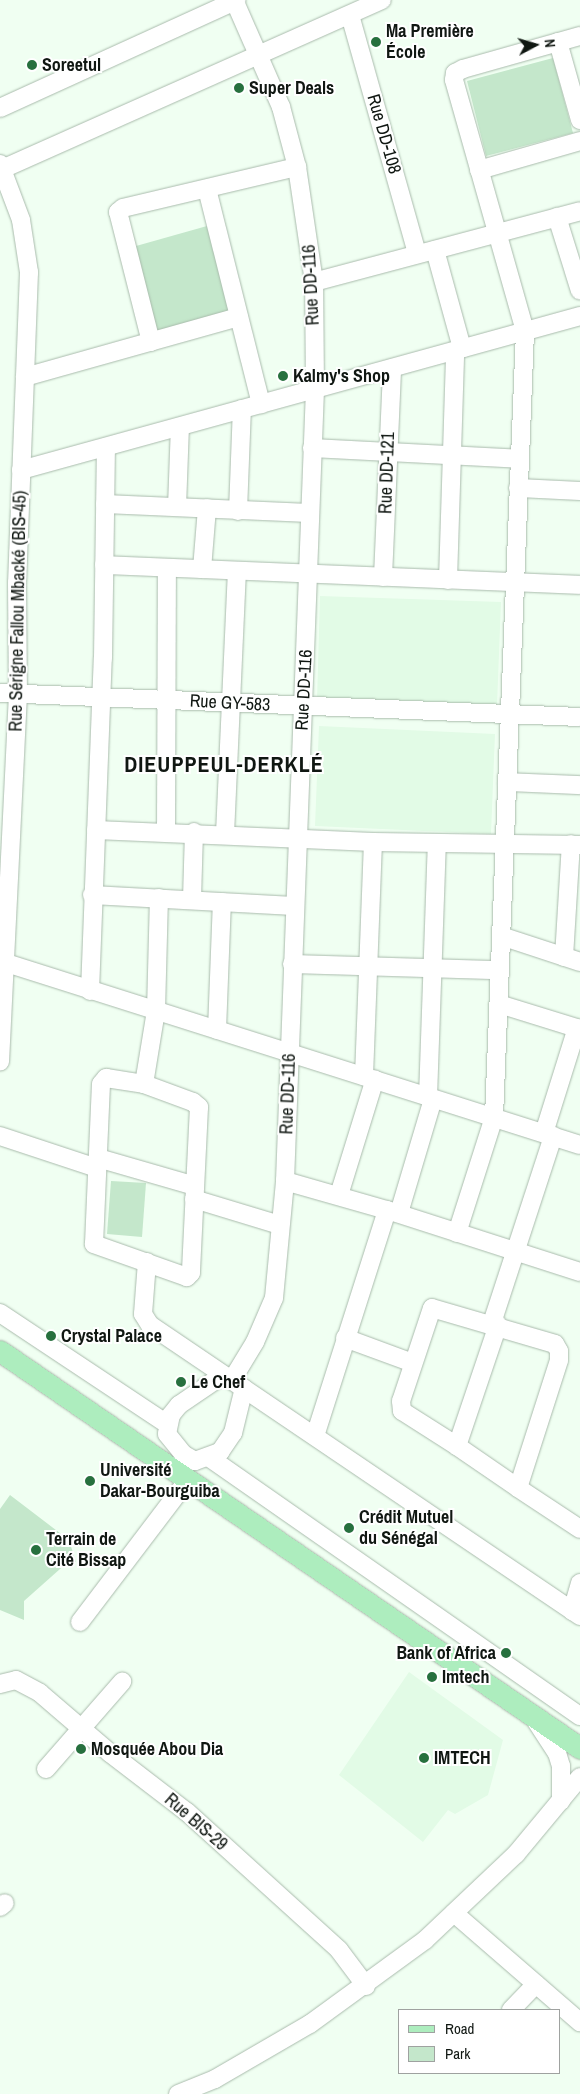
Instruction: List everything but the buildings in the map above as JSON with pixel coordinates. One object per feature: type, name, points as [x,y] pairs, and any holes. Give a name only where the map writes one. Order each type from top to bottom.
[{"type":"main road","points":[[0,1351],[182,1469],[580,1748]]},
{"type":"street","points":[[0,108],[235,0]]},
{"type":"street","name":"Rue DD-116","points":[[233,1381],[255,1342],[274,1298],[285,1181],[296,836],[310,575],[309,514],[315,389],[314,282],[297,167],[281,107],[235,0]]},
{"type":"street","points":[[1,168],[260,56],[382,0]]},
{"type":"street","name":"Rue DD-108","points":[[350,15],[417,254]]},
{"type":"street","points":[[457,1233],[494,1116],[524,331],[454,80],[455,73],[580,36]]},
{"type":"street","points":[[558,42],[580,120]]},
{"type":"street","points":[[478,170],[580,140]]},
{"type":"street","points":[[151,342],[118,212],[123,208],[297,167]]},
{"type":"street","name":"Rue Sérigne Fallou Mbacké (BIS-45)","points":[[0,1062],[7,778],[18,694],[17,583],[29,272],[27,249],[21,220],[1,168]]},
{"type":"street","points":[[207,189],[261,404]]},
{"type":"street","points":[[314,282],[580,211]]},
{"type":"street","points":[[557,217],[580,291]]},
{"type":"street","points":[[435,250],[458,350],[448,580]]},
{"type":"street","points":[[21,470],[580,316]]},
{"type":"street","points":[[25,377],[239,317]]},
{"type":"street","name":"Rue DD-121","points":[[383,577],[392,368]]},
{"type":"street","points":[[238,511],[242,409]]},
{"type":"street","points":[[177,507],[180,427]]},
{"type":"street","points":[[90,991],[92,895],[101,699],[106,447]]},
{"type":"street","points":[[312,448],[519,459]]},
{"type":"street","points":[[518,488],[580,491]]},
{"type":"street","points":[[105,504],[309,514]]},
{"type":"street","points":[[202,569],[207,508]]},
{"type":"street","points":[[104,565],[580,585]]},
{"type":"street","points":[[166,831],[167,568]]},
{"type":"street","points":[[225,834],[237,572]]},
{"type":"street","name":"Rue GY-583","points":[[0,693],[101,699],[580,716]]},
{"type":"street","points":[[507,782],[580,785]]},
{"type":"street","points":[[96,830],[296,836],[373,842],[505,842],[575,845],[572,959],[501,936]]},
{"type":"street","points":[[192,899],[194,832]]},
{"type":"street","points":[[339,1195],[370,1078],[368,966],[373,842]]},
{"type":"street","points":[[315,1436],[346,1338],[393,1212],[430,1098],[437,843]]},
{"type":"street","points":[[92,895],[294,906]]},
{"type":"street","points":[[144,1084],[156,1011],[159,898]]},
{"type":"street","points":[[217,1030],[222,902]]},
{"type":"street","points":[[3,962],[90,991],[289,1051],[430,1098],[494,1116],[580,1145]]},
{"type":"street","points":[[292,964],[500,970]]},
{"type":"street","points":[[457,1446],[495,1324],[578,1029],[499,1004]]},
{"type":"street","points":[[106,1078],[111,1078],[144,1084],[193,1102],[199,1107],[191,1273],[183,1276],[94,1244],[101,1084],[106,1078]]},
{"type":"street","points":[[0,1136],[194,1192],[280,1225]]},
{"type":"street","points":[[285,1181],[339,1195],[515,1252],[579,1270]]},
{"type":"street","points":[[147,1262],[145,1320],[576,1614],[580,1583]]},
{"type":"street","points":[[518,1488],[559,1360],[559,1351],[555,1344],[495,1324],[432,1308],[400,1407],[518,1488],[580,1529]]},
{"type":"street","points":[[0,1313],[167,1424],[171,1442],[182,1469]]},
{"type":"street","points":[[346,1338],[413,1363]]},
{"type":"street","points":[[167,1424],[179,1405],[233,1381]]},
{"type":"street","points":[[80,1622],[182,1469],[195,1461],[210,1458],[220,1452],[234,1433],[233,1381]]},
{"type":"street","points":[[210,1458],[580,1716]]},
{"type":"street","name":"Rue BIS-29","points":[[5,1682],[22,1682],[40,1693],[203,1826],[331,1942],[366,1986]]},
{"type":"street","points":[[46,1769],[83,1729],[122,1682]]},
{"type":"street","points":[[530,1712],[557,1753],[561,1766],[557,1806]]},
{"type":"street","points":[[178,2094],[262,2052],[366,1986],[454,1913],[516,1854],[580,1777]]},
{"type":"street","points":[[557,1806],[580,1794]]},
{"type":"street","points":[[454,1913],[580,2022]]},
{"type":"street","points":[[512,2009],[536,1984]]},
{"type":"shaded area","points":[[320,596],[501,602],[497,706],[317,700]]},
{"type":"shaded area","points":[[319,726],[495,734],[491,834],[315,826]]},
{"type":"shaded area","name":"IMTECH","points":[[409,1672],[503,1740],[488,1795],[455,1814],[448,1810],[423,1842],[339,1775]]},
{"type":"green space","points":[[553,58],[573,133],[486,156],[467,81]]},
{"type":"green space","points":[[207,226],[231,314],[153,336],[129,248]]},
{"type":"green space","points":[[111,1181],[146,1183],[142,1237],[107,1234]]},
{"type":"green space","name":"Terrain de Cité Bissap","points":[[10,1495],[69,1540],[76,1562],[69,1561],[24,1601],[24,1620],[0,1610],[0,1509]]},
{"type":"place","name":"Ma Première École","points":[[376,42]]},
{"type":"place","name":"Soreetul","points":[[32,65]]},
{"type":"place","name":"Super Deals","points":[[239,88]]},
{"type":"place","name":"Kalmy's Shop","points":[[283,376]]},
{"type":"place","name":"Crystal Palace","points":[[51,1336]]},
{"type":"place","name":"Le Chef","points":[[181,1382]]},
{"type":"place","name":"Université Dakar-Bourguiba","points":[[90,1481]]},
{"type":"place","name":"Crédit Mutuel du Sénégal","points":[[349,1528]]},
{"type":"place","name":"Terrain de Cité Bissap","points":[[36,1550]]},
{"type":"place","name":"Bank of Africa","points":[[506,1653]]},
{"type":"place","name":"Imtech","points":[[432,1677]]},
{"type":"place","name":"Mosquée Abou Dia","points":[[81,1749]]},
{"type":"place","name":"IMTECH","points":[[424,1758]]},
{"type":"district","name":"DIEUPPEUL-DERKLÉ","points":[[224,765]]}]
